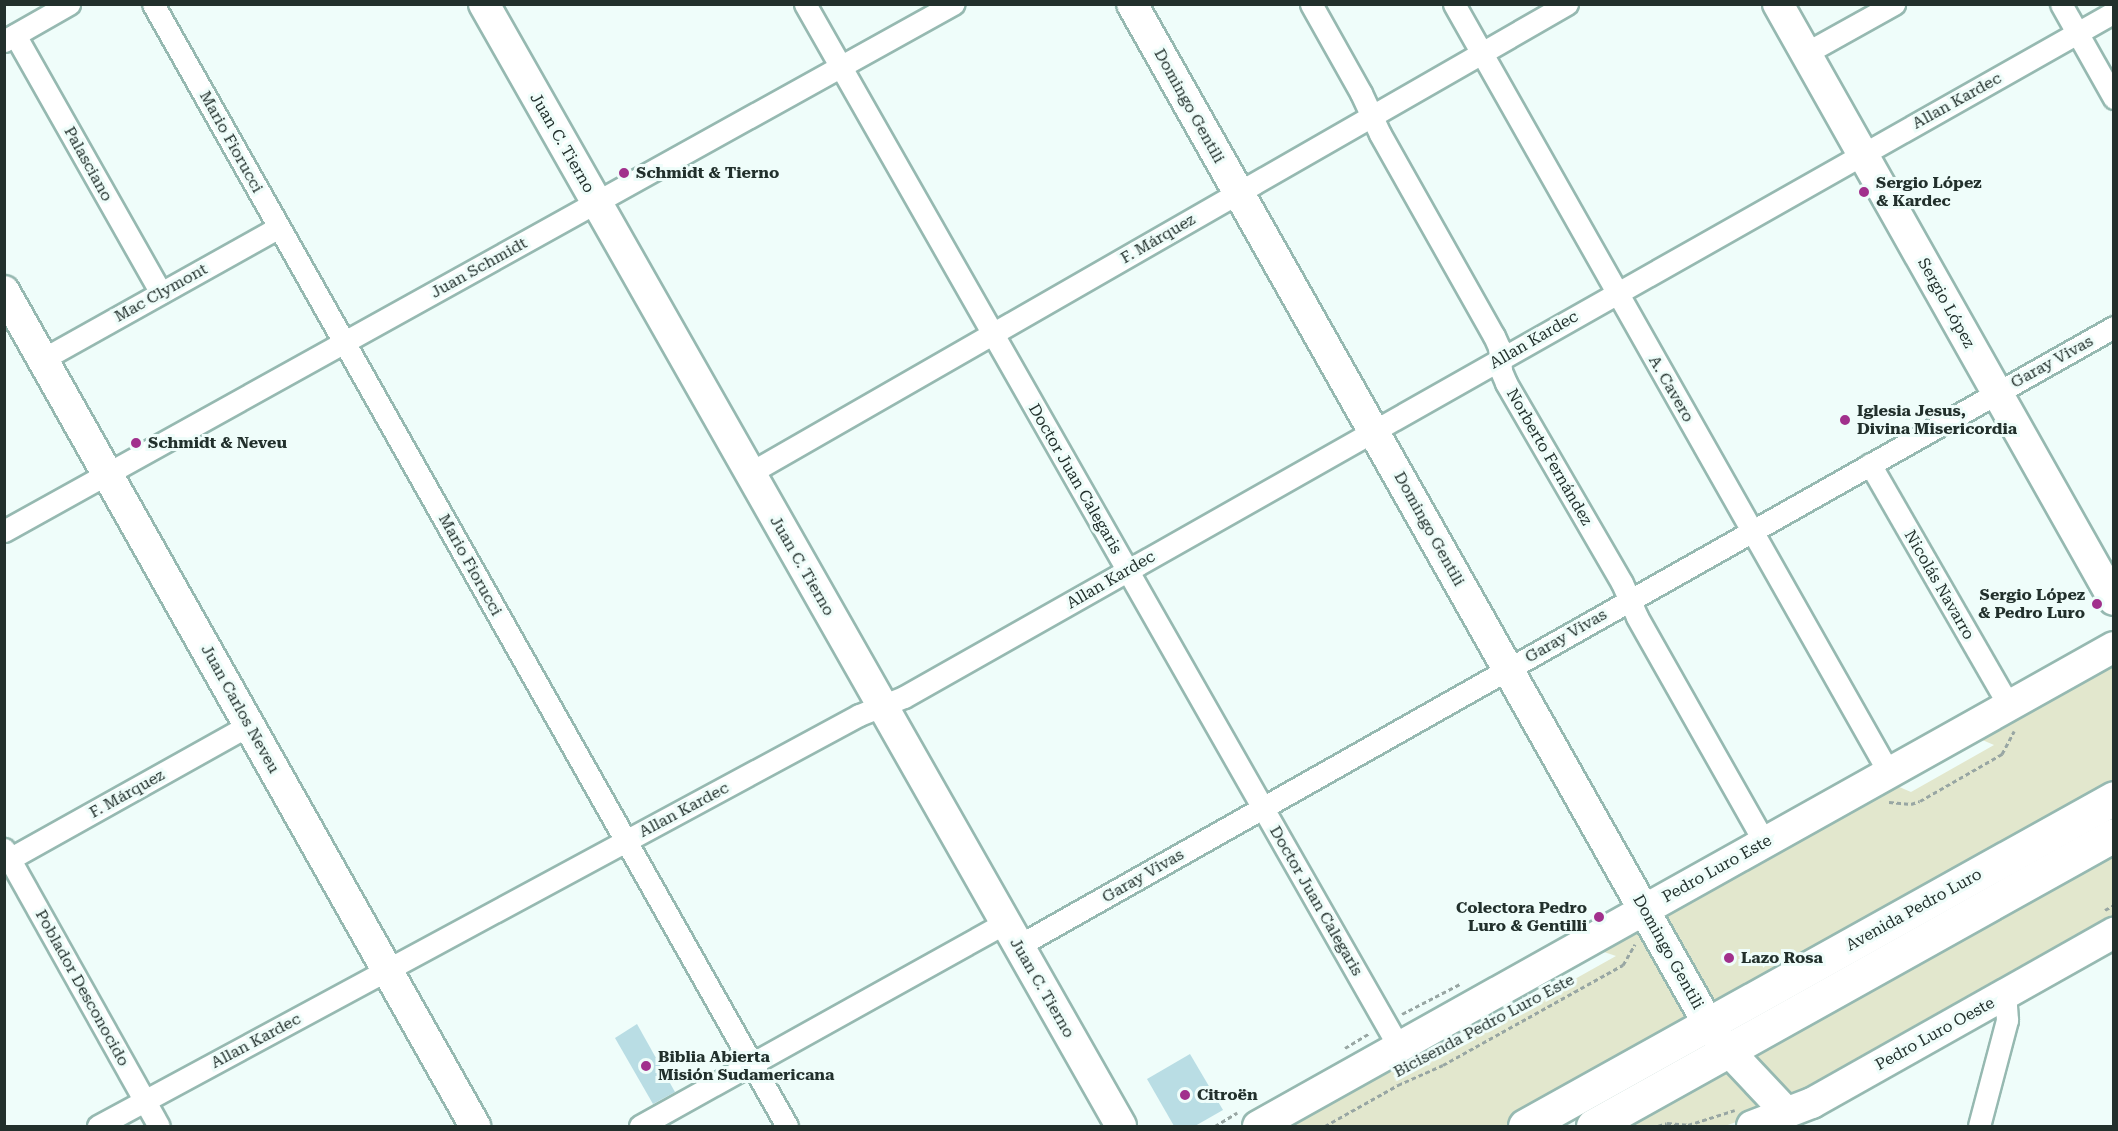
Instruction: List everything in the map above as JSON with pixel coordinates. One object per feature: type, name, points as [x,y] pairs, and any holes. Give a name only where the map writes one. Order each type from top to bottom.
[{"type":"main road","name":"Avenida Pedro Luro","points":[[1525,1126],[2114,798]]},
{"type":"main road","name":"Avenida Pedro Luro","points":[[1593,1126],[2114,835]]},
{"type":"street","points":[[10,38],[69,4]]},
{"type":"street","name":"Mario Fiorucci","points":[[153,4],[787,1126]]},
{"type":"street","name":"Juan C. Tierno","points":[[484,4],[1121,1126]]},
{"type":"street","name":"Doctor Juan Calegaris","points":[[805,4],[1399,1047]]},
{"type":"street","name":"Juan Schmidt","points":[[4,531],[953,4]]},
{"type":"street","name":"Domingo Gentili","points":[[1132,4],[1709,1025],[1729,1052],[1792,1120]]},
{"type":"street","name":"Norberto Fernández","points":[[1311,4],[1494,336],[1499,347],[1503,377],[1765,843]]},
{"type":"street","name":"A. Cavero","points":[[1454,4],[1889,773]]},
{"type":"street","name":"F. Márquez","points":[[750,473],[1567,4]]},
{"type":"street","name":"Sergio López","points":[[1778,4],[2114,600]]},
{"type":"street","points":[[1806,53],[1894,4]]},
{"type":"street","points":[[2061,4],[2114,98]]},
{"type":"street","name":"Allan Kardec","points":[[98,1126],[859,715],[904,697],[2114,12]]},
{"type":"street","name":"Palasciano","points":[[10,38],[161,293]]},
{"type":"street","name":"Mac Clymont","points":[[43,360],[279,227]]},
{"type":"street","name":"Juan Carlos Neveu","points":[[4,291],[475,1126]]},
{"type":"street","name":"Garay Vivas","points":[[640,1126],[752,1064],[1263,808],[2114,327]]},
{"type":"street","name":"Nicolás Navarro","points":[[1870,464],[2014,717]]},
{"type":"street","name":"Pedro Luro Este","points":[[1258,1126],[1889,773],[2014,717],[2114,647]]},
{"type":"street","name":"F. Márquez","points":[[6,856],[249,725]]},
{"type":"street","name":"Poblador Desconocido","points":[[6,856],[159,1126]]},
{"type":"street","name":"Pedro Luro Oeste","points":[[1744,1118],[1792,1120],[1812,1103],[2114,933]]},
{"type":"street","points":[[1979,1126],[2007,1020],[2004,994]]},
{"type":"path","points":[[1887,803],[1893,801],[1917,803],[2000,756],[2006,750],[2012,734],[2014,717]]},
{"type":"path","name":"Bicisenda Pedro Luro Este","points":[[1325,1126],[1407,1080],[1443,1065],[1623,964],[1637,942]]},
{"type":"path","points":[[1658,1126],[1668,1123],[1688,1125],[1744,1118]]},
{"type":"green space","points":[[2113,658],[2113,788],[1715,1004],[1711,1001],[1661,912],[1890,783],[1911,792],[1994,745],[1973,736]]},
{"type":"green space","points":[[2113,847],[2113,922],[1793,1100],[1755,1058],[1756,1051]]},
{"type":"green space","points":[[1634,931],[1643,935],[1690,1017],[1509,1126],[1280,1126],[1427,1043],[1448,1050],[1616,956],[1595,949]]},
{"type":"green space","points":[[1724,1067],[1760,1105],[1756,1115],[1725,1126],[1611,1126]]},
{"type":"building","name":"Biblia Abierta Misión Sudamericana","points":[[637,1024],[675,1092],[653,1104],[615,1038]]},
{"type":"building","name":"Citroën","points":[[1190,1054],[1223,1110],[1195,1126],[1174,1126],[1147,1079]]},
{"type":"place","name":"Schmidt & Tierno","points":[[624,173]]},
{"type":"place","name":"Sergio López & Kardec","points":[[1864,192]]},
{"type":"place","name":"Iglesia Jesus, Divina Misericordia","points":[[1845,420]]},
{"type":"place","name":"Schmidt & Neveu","points":[[136,443]]},
{"type":"place","name":"Sergio López & Pedro Luro","points":[[2097,604]]},
{"type":"place","name":"Colectora Pedro Luro & Gentilli","points":[[1599,917]]},
{"type":"place","name":"Lazo Rosa","points":[[1729,958]]},
{"type":"place","name":"Biblia Abierta Misión Sudamericana","points":[[646,1066]]},
{"type":"place","name":"Citroën","points":[[1185,1095]]}]
